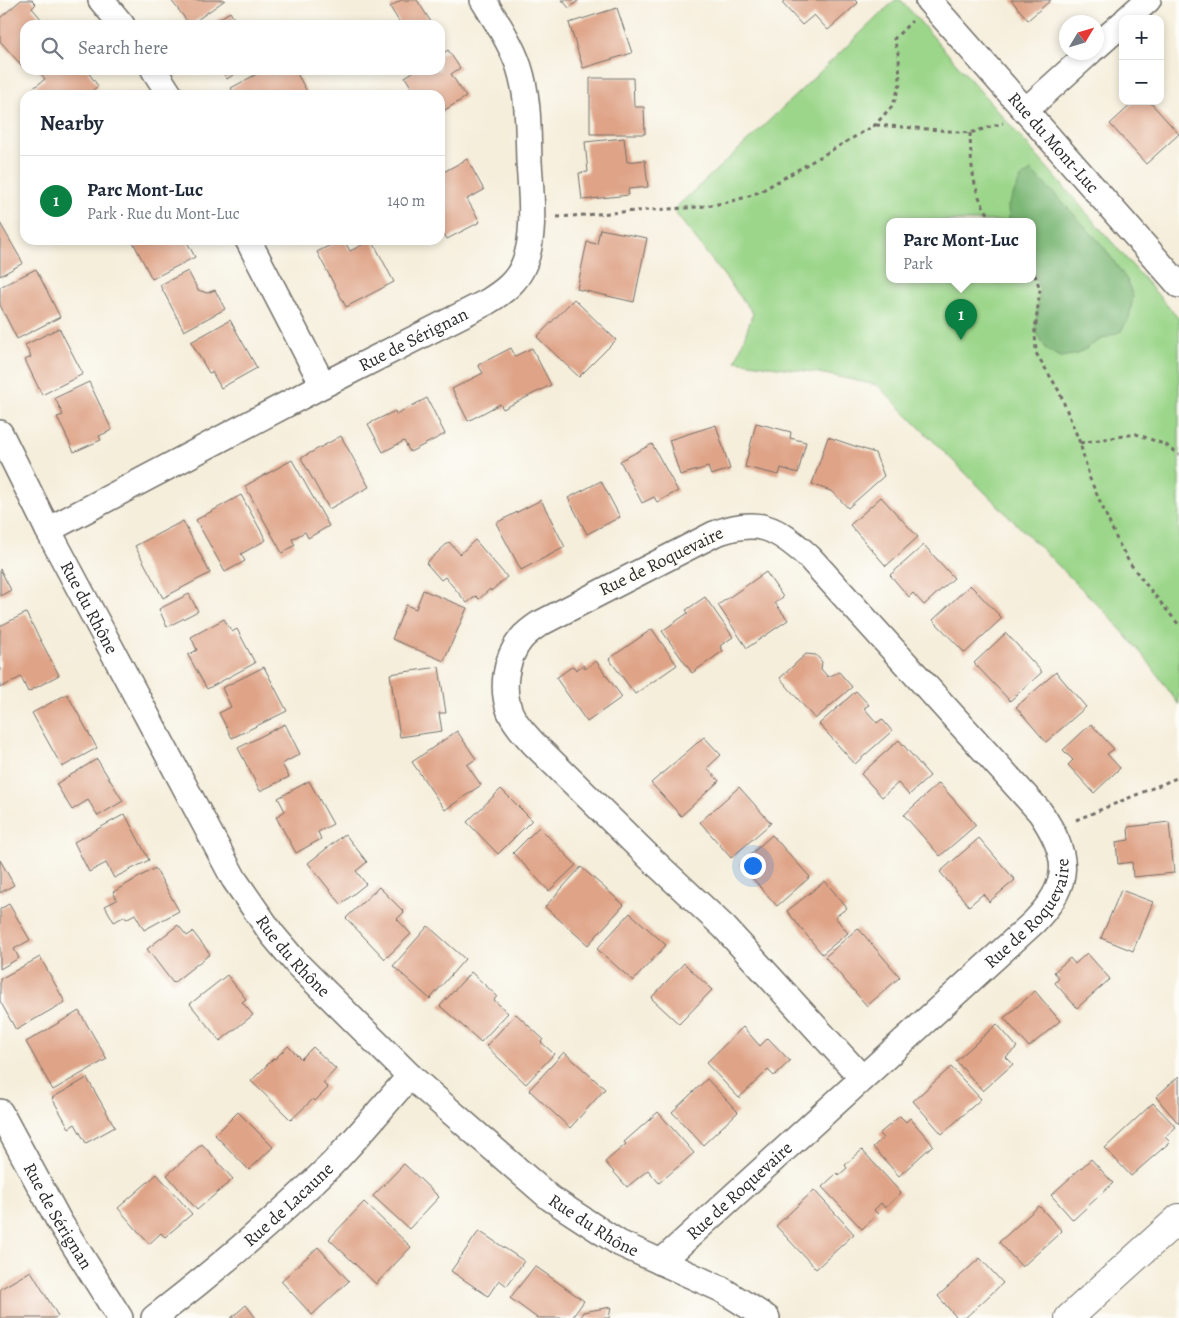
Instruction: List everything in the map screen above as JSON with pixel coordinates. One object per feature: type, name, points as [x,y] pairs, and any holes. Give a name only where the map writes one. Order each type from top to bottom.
[{"type":"street","points":[[102,0],[118,20]]},
{"type":"street","name":"Rue de Sérignan","points":[[48,530],[323,384],[503,292],[516,280],[530,246],[531,218],[526,96],[519,66],[506,37],[483,0]]},
{"type":"street","points":[[1132,15],[1148,0]]},
{"type":"street","name":"Rue du Mont-Luc","points":[[929,1],[1179,285]]},
{"type":"street","points":[[1104,40],[1119,27]]},
{"type":"street","points":[[1026,110],[1081,60]]},
{"type":"street","points":[[157,75],[167,90]]},
{"type":"street","points":[[251,245],[323,384]]},
{"type":"street","name":"Rue du Rhône","points":[[0,433],[48,530],[216,846],[253,908],[298,965],[410,1076],[550,1198],[619,1243],[721,1288],[766,1318]]},
{"type":"street","name":"Rue de Roquevaire","points":[[661,1262],[1034,922],[1048,907],[1058,891],[1063,872],[1060,848],[1052,830],[1040,812],[809,557],[789,539],[772,530],[752,526],[733,526],[539,624],[521,639],[510,657],[505,695],[511,713],[520,728],[650,858],[724,926],[862,1078]]},
{"type":"street","name":"Rue de Lacaune","points":[[154,1318],[263,1229],[302,1193],[334,1162],[410,1076]]},
{"type":"street","name":"Rue de Sérignan","points":[[0,1112],[68,1236],[98,1280],[120,1318]]},
{"type":"street","points":[[1069,1318],[1179,1218]]},
{"type":"path","points":[[531,218],[673,210],[727,203],[744,199],[763,190],[875,125],[893,105],[900,84],[899,57],[894,39],[929,1]]},
{"type":"path","points":[[875,125],[928,128],[970,134],[999,126],[1026,110]]},
{"type":"path","points":[[970,134],[971,168],[976,190],[986,212],[991,218]]},
{"type":"path","points":[[1036,278],[1040,289],[1035,330],[1036,353],[1059,391],[1080,443],[1090,479],[1118,542],[1139,576],[1179,625]]},
{"type":"path","points":[[1080,443],[1136,434],[1166,445],[1179,455]]},
{"type":"path","points":[[1052,830],[1179,777]]},
{"type":"green space","points":[[895,0],[901,0],[1179,319],[1179,705],[1147,660],[1110,617],[877,385],[819,373],[736,361],[753,313],[673,210]]},
{"type":"green space","points":[[1031,171],[1055,194],[1103,246],[1127,280],[1133,297],[1129,318],[1121,331],[1100,340],[1077,354],[1061,357],[1047,350],[1035,331],[1040,289],[1036,278],[1036,218],[1009,218],[1008,206],[1021,178]]},
{"type":"building","points":[[21,0],[32,0],[36,4],[32,8],[42,20],[20,20],[20,64],[0,41],[0,18]]},
{"type":"building","points":[[171,0],[225,0],[197,20],[186,20]]},
{"type":"building","points":[[401,0],[417,0],[430,20],[398,20],[390,7]]},
{"type":"building","points":[[562,0],[579,0],[569,8]]},
{"type":"building","points":[[785,0],[855,0],[858,3],[828,30],[814,15],[802,25],[782,3]]},
{"type":"building","points":[[1011,0],[1051,0],[1028,20]]},
{"type":"building","points":[[617,8],[632,53],[583,68],[569,23]]},
{"type":"building","points":[[230,12],[235,20],[217,20]]},
{"type":"building","points":[[448,50],[460,68],[451,74],[466,97],[445,110],[445,90],[413,90],[405,77],[408,75],[445,75],[445,52]]},
{"type":"building","points":[[42,75],[90,75],[98,86],[93,90],[31,90],[45,79]]},
{"type":"building","points":[[224,75],[233,75],[227,79]]},
{"type":"building","points":[[255,75],[298,75],[306,90],[232,90],[231,88]]},
{"type":"building","points":[[590,78],[633,78],[634,107],[644,107],[645,134],[590,134]]},
{"type":"building","points":[[1131,105],[1153,105],[1179,134],[1146,164],[1110,124]]},
{"type":"building","points":[[624,138],[627,162],[645,160],[648,187],[628,189],[629,195],[582,200],[579,173],[588,172],[585,142]]},
{"type":"building","points":[[467,159],[484,190],[467,199],[480,222],[447,239],[445,235],[445,171]]},
{"type":"building","points":[[0,223],[23,263],[0,276]]},
{"type":"building","points":[[600,229],[647,238],[634,302],[577,289],[587,242],[597,244]]},
{"type":"building","points":[[135,245],[189,245],[195,257],[152,279]]},
{"type":"building","points":[[330,245],[347,245],[350,251],[362,245],[375,245],[394,282],[346,307],[317,252]]},
{"type":"building","points":[[36,269],[60,317],[17,339],[0,305],[0,287]]},
{"type":"building","points":[[188,271],[198,290],[207,293],[215,290],[225,309],[184,331],[160,285]]},
{"type":"building","points":[[574,299],[616,340],[579,377],[537,337]]},
{"type":"building","points":[[230,320],[257,368],[221,388],[212,372],[209,373],[191,342]]},
{"type":"building","points":[[59,328],[83,374],[42,395],[25,360],[31,357],[25,345]]},
{"type":"building","points":[[511,348],[515,356],[532,348],[551,385],[503,409],[500,404],[468,421],[452,389],[483,373],[478,365]]},
{"type":"building","points":[[89,382],[112,430],[99,436],[101,440],[74,452],[57,417],[63,415],[55,398]]},
{"type":"building","points":[[427,398],[445,434],[410,452],[404,441],[383,452],[368,424],[395,411],[396,414]]},
{"type":"building","points":[[756,423],[791,432],[790,438],[806,442],[798,473],[781,468],[779,475],[745,467]]},
{"type":"building","points":[[716,425],[730,469],[711,475],[708,467],[680,475],[669,440]]},
{"type":"building","points":[[341,436],[369,487],[329,509],[301,458]]},
{"type":"building","points":[[828,437],[875,453],[884,476],[848,508],[833,492],[812,484]]},
{"type":"building","points":[[652,444],[678,491],[657,502],[654,497],[642,503],[620,461]]},
{"type":"building","points":[[292,460],[329,526],[308,538],[305,532],[292,539],[295,545],[282,553],[245,486]]},
{"type":"building","points":[[601,481],[620,517],[587,534],[568,498]]},
{"type":"building","points":[[241,495],[266,540],[241,554],[245,561],[225,572],[196,520]]},
{"type":"building","points":[[881,497],[918,537],[886,566],[850,525]]},
{"type":"building","points":[[541,500],[565,547],[521,570],[496,523]]},
{"type":"building","points":[[183,521],[210,573],[163,598],[135,546]]},
{"type":"building","points":[[475,540],[507,577],[479,599],[476,596],[467,603],[445,577],[441,580],[426,563],[449,542],[460,554]]},
{"type":"building","points":[[924,545],[954,578],[924,605],[913,593],[909,597],[890,575]]},
{"type":"building","points":[[0,569],[11,590],[0,596]]},
{"type":"building","points":[[766,572],[783,597],[775,603],[788,620],[747,648],[718,605]]},
{"type":"building","points":[[970,585],[1002,618],[965,653],[933,620]]},
{"type":"building","points":[[423,590],[467,608],[444,661],[392,639],[406,605],[416,609]]},
{"type":"building","points":[[189,594],[198,611],[167,627],[159,609]]},
{"type":"building","points":[[705,597],[733,637],[720,646],[723,651],[692,673],[662,631],[688,613],[686,610]]},
{"type":"building","points":[[26,613],[59,675],[28,692],[21,677],[0,688],[0,626]]},
{"type":"building","points":[[224,619],[232,632],[237,629],[255,663],[207,689],[188,655],[197,650],[191,637]]},
{"type":"building","points":[[652,629],[677,665],[635,694],[609,659]]},
{"type":"building","points":[[1006,633],[1042,672],[1010,701],[974,663]]},
{"type":"building","points":[[806,654],[816,655],[822,662],[821,669],[828,677],[839,672],[852,687],[815,719],[780,678]]},
{"type":"building","points":[[596,661],[622,697],[587,722],[556,678],[573,666],[576,670],[583,665],[585,669]]},
{"type":"building","points":[[264,667],[287,711],[232,738],[219,713],[231,707],[222,688]]},
{"type":"building","points":[[439,667],[446,713],[439,713],[442,731],[400,737],[390,674]]},
{"type":"building","points":[[1056,672],[1086,707],[1046,742],[1016,707]]},
{"type":"building","points":[[856,691],[869,705],[864,708],[877,723],[882,719],[892,731],[855,764],[819,724]]},
{"type":"building","points":[[67,694],[97,748],[62,767],[32,713]]},
{"type":"building","points":[[285,724],[300,754],[282,764],[289,777],[260,791],[238,748]]},
{"type":"building","points":[[1091,724],[1114,749],[1107,754],[1120,768],[1094,793],[1068,765],[1073,760],[1063,750]]},
{"type":"building","points":[[457,731],[476,759],[467,765],[481,785],[445,810],[412,762]]},
{"type":"building","points":[[704,737],[721,755],[707,768],[719,781],[681,816],[651,783]]},
{"type":"building","points":[[899,740],[930,776],[909,795],[898,783],[882,797],[861,774]]},
{"type":"building","points":[[97,759],[123,801],[98,816],[88,800],[72,810],[56,784]]},
{"type":"building","points":[[309,781],[333,824],[318,832],[321,839],[296,853],[276,817],[285,811],[278,798]]},
{"type":"building","points":[[939,783],[976,825],[940,856],[904,815]]},
{"type":"building","points":[[739,787],[771,823],[731,858],[700,822]]},
{"type":"building","points":[[501,789],[532,820],[498,854],[467,822]]},
{"type":"building","points":[[125,814],[149,860],[114,878],[106,863],[89,872],[74,842]]},
{"type":"building","points":[[1169,822],[1174,873],[1133,877],[1132,862],[1118,864],[1116,842],[1129,840],[1128,827]]},
{"type":"building","points":[[539,827],[576,865],[549,891],[513,853]]},
{"type":"building","points":[[345,834],[367,862],[356,871],[366,884],[341,904],[308,863]]},
{"type":"building","points":[[772,835],[810,877],[777,906],[740,864]]},
{"type":"building","points":[[979,838],[1015,880],[989,902],[983,894],[969,906],[940,872]]},
{"type":"building","points":[[0,860],[14,885],[0,893]]},
{"type":"building","points":[[581,867],[624,905],[588,945],[545,907]]},
{"type":"building","points":[[155,868],[179,911],[144,930],[135,914],[126,919],[125,916],[114,922],[105,906],[117,900],[113,892]]},
{"type":"building","points":[[825,881],[847,908],[835,917],[848,933],[822,954],[787,911]]},
{"type":"building","points":[[379,887],[404,912],[397,919],[411,934],[385,959],[346,918]]},
{"type":"building","points":[[1121,890],[1153,902],[1133,951],[1101,938]]},
{"type":"building","points":[[9,904],[30,940],[14,949],[19,958],[0,969],[0,909]]},
{"type":"building","points":[[630,913],[666,945],[633,981],[597,949]]},
{"type":"building","points":[[178,925],[187,936],[193,932],[210,954],[173,983],[147,949]]},
{"type":"building","points":[[428,926],[465,959],[430,999],[393,966]]},
{"type":"building","points":[[858,928],[900,977],[867,1006],[825,957]]},
{"type":"building","points":[[1087,953],[1110,979],[1077,1008],[1055,983],[1059,978],[1054,972],[1070,958],[1075,964]]},
{"type":"building","points":[[40,957],[65,1002],[16,1030],[0,1001],[0,979]]},
{"type":"building","points":[[684,963],[712,990],[679,1024],[651,998]]},
{"type":"building","points":[[471,972],[497,996],[494,1000],[508,1013],[481,1042],[440,1006]]},
{"type":"building","points":[[227,975],[246,999],[242,1002],[253,1015],[220,1041],[190,1004]]},
{"type":"building","points":[[1035,991],[1060,1021],[1029,1047],[1004,1018]]},
{"type":"building","points":[[79,1011],[107,1059],[53,1090],[26,1042]]},
{"type":"building","points":[[516,1014],[543,1039],[541,1042],[554,1054],[526,1084],[486,1046]]},
{"type":"building","points":[[997,1024],[1017,1047],[1006,1057],[1013,1064],[983,1091],[956,1061]]},
{"type":"building","points":[[743,1027],[760,1046],[768,1038],[790,1061],[774,1076],[768,1070],[739,1098],[706,1063]]},
{"type":"building","points":[[288,1046],[301,1059],[313,1047],[336,1069],[323,1083],[328,1088],[291,1120],[251,1081]]},
{"type":"building","points":[[564,1052],[605,1089],[570,1128],[529,1090]]},
{"type":"building","points":[[951,1067],[981,1099],[942,1134],[913,1101]]},
{"type":"building","points":[[1179,1076],[1179,1124],[1156,1097]]},
{"type":"building","points":[[87,1078],[115,1127],[86,1143],[75,1124],[69,1128],[52,1098]]},
{"type":"building","points":[[707,1079],[738,1112],[703,1145],[672,1112]]},
{"type":"building","points":[[1153,1103],[1176,1127],[1165,1137],[1170,1142],[1131,1176],[1105,1148]]},
{"type":"building","points":[[238,1112],[273,1147],[249,1170],[215,1135]]},
{"type":"building","points":[[658,1112],[694,1153],[659,1183],[648,1170],[627,1187],[605,1162],[626,1144],[624,1142]]},
{"type":"building","points":[[900,1116],[906,1122],[910,1118],[933,1145],[899,1176],[873,1147],[883,1138],[879,1134]]},
{"type":"building","points":[[202,1144],[233,1179],[197,1210],[167,1175]]},
{"type":"building","points":[[862,1150],[901,1193],[885,1208],[881,1203],[874,1210],[878,1214],[862,1229],[822,1187],[837,1173],[839,1175],[847,1168],[845,1165]]},
{"type":"building","points":[[1091,1159],[1113,1183],[1073,1220],[1051,1195]]},
{"type":"building","points":[[404,1164],[439,1197],[409,1229],[373,1196]]},
{"type":"building","points":[[157,1174],[192,1214],[165,1237],[161,1233],[149,1244],[118,1208]]},
{"type":"building","points":[[814,1190],[854,1234],[816,1269],[776,1226]]},
{"type":"building","points":[[364,1202],[411,1247],[376,1284],[329,1239]]},
{"type":"building","points":[[1039,1206],[1062,1231],[1022,1267],[999,1242]]},
{"type":"building","points":[[479,1231],[524,1261],[507,1286],[499,1280],[488,1296],[451,1271]]},
{"type":"building","points":[[318,1247],[349,1281],[312,1315],[281,1281]]},
{"type":"building","points":[[980,1258],[1003,1283],[965,1318],[957,1318],[938,1296]]},
{"type":"building","points":[[535,1266],[584,1301],[572,1318],[537,1318],[510,1298]]},
{"type":"building","points":[[31,1271],[58,1316],[54,1318],[0,1318],[0,1289]]},
{"type":"building","points":[[246,1305],[256,1318],[231,1318]]},
{"type":"building","points":[[611,1307],[609,1318],[581,1318],[583,1312]]},
{"type":"place","name":"Parc Mont-Luc","points":[[961,340]]}]
